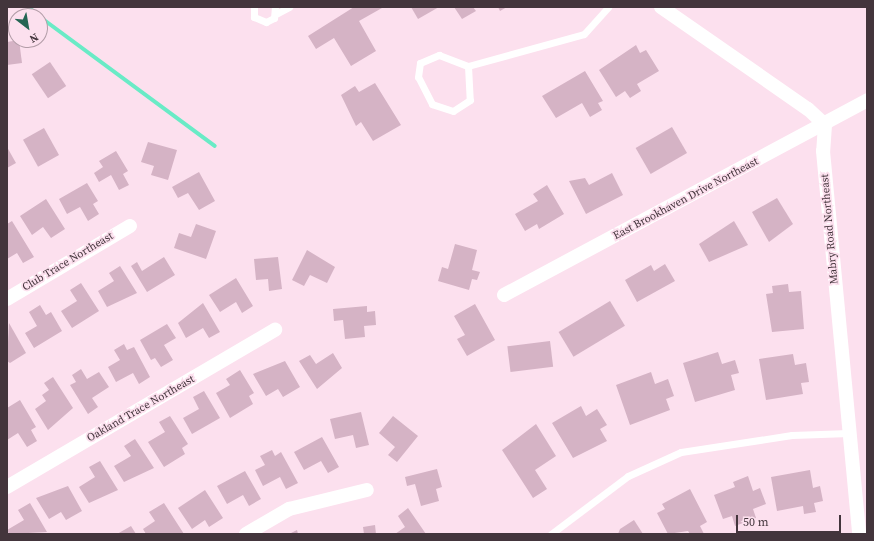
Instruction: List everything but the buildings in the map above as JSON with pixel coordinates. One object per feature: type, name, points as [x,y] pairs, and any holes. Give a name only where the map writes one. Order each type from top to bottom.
[{"type":"street","points":[[661,7],[773,84],[819,128]]},
{"type":"street","name":"East Brookhaven Drive Northeast","points":[[504,295],[819,128],[867,100]]},
{"type":"street","name":"Mabry Road Northeast","points":[[819,128],[823,151],[859,534]]},
{"type":"street","name":"Club Trace Northeast","points":[[7,299],[130,226]]},
{"type":"street","name":"Oakland Trace Northeast","points":[[7,487],[275,330]]},
{"type":"street","points":[[246,534],[289,509],[367,490]]},
{"type":"lane","points":[[254,7],[254,17],[261,22],[270,21],[275,10],[289,7]]},
{"type":"lane","points":[[468,66],[470,100],[453,111],[432,104],[418,77],[420,63],[439,55],[468,66],[584,34],[608,7]]},
{"type":"lane","points":[[551,534],[628,476],[680,452],[792,435],[849,433]]},
{"type":"waterway","points":[[48,23],[215,146]]}]
